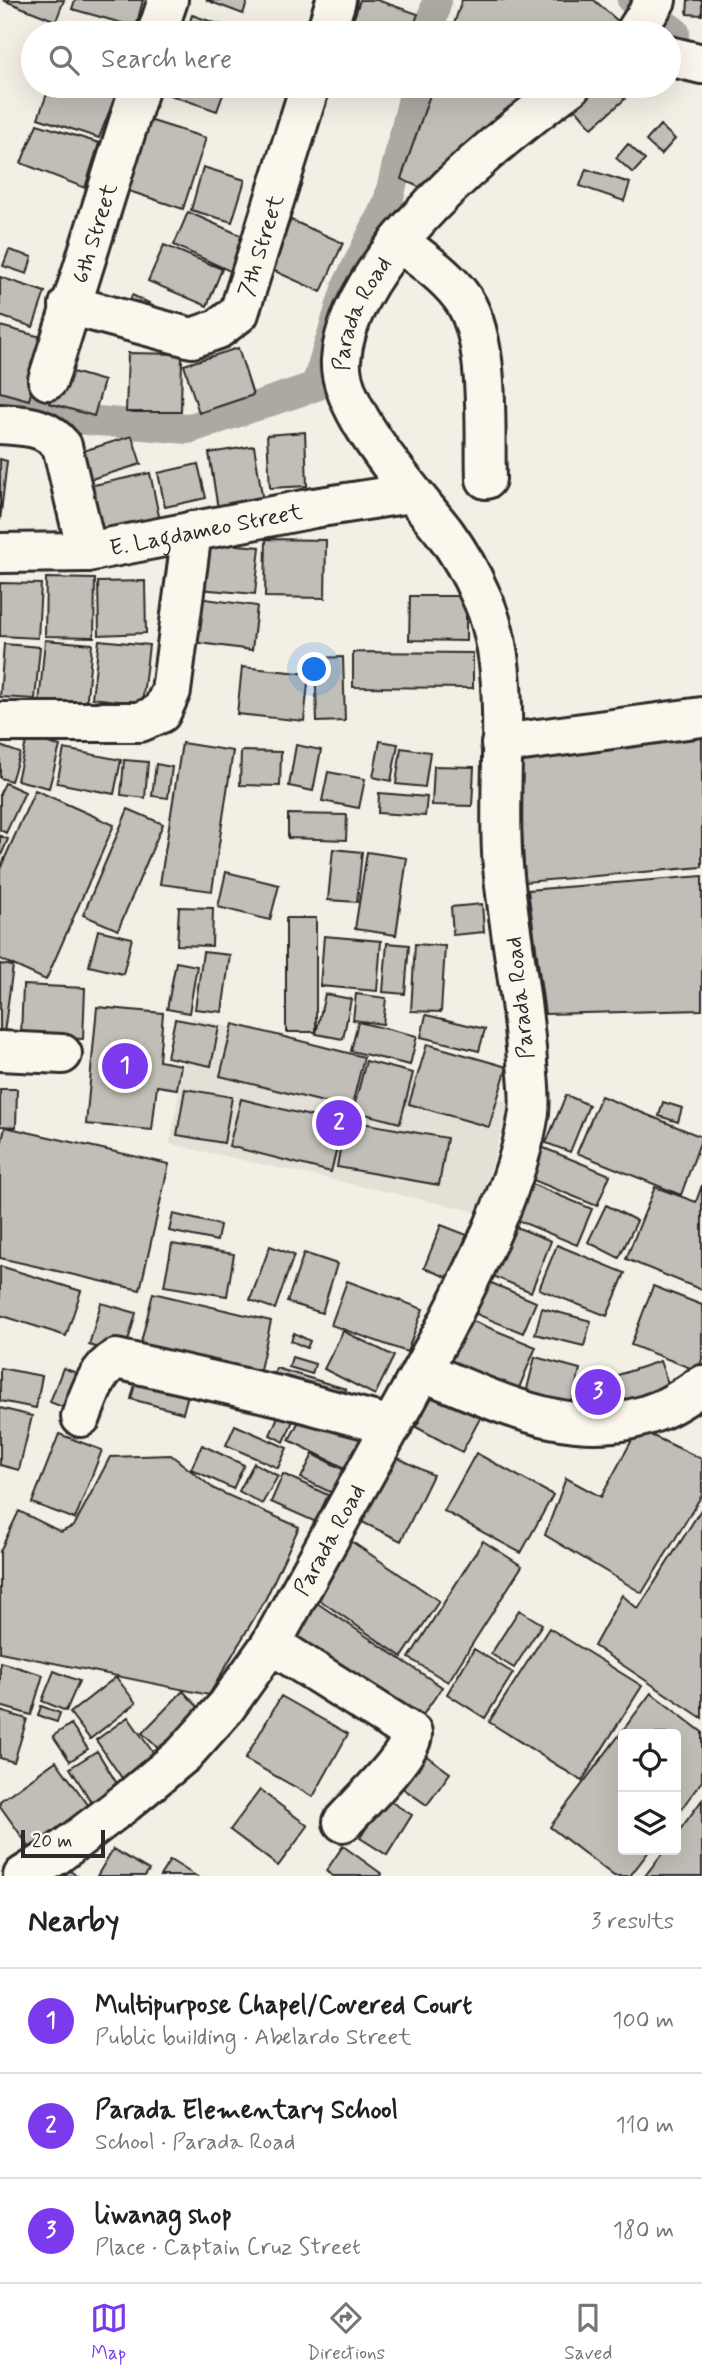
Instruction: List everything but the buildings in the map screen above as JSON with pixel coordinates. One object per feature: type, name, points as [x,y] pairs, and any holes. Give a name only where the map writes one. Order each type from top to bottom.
[{"type":"street","points":[[161,21],[168,0]]},
{"type":"street","points":[[330,21],[336,0]]},
{"type":"street","points":[[681,59],[702,64]]},
{"type":"street","name":"6th Street","points":[[48,380],[69,305],[136,98]]},
{"type":"street","name":"7th Street","points":[[69,305],[192,338],[218,329],[239,313],[306,98]]},
{"type":"street","name":"Parada Road","points":[[23,1876],[85,1833],[184,1754],[226,1707],[271,1644],[464,1291],[518,1160],[529,1109],[525,1027],[502,864],[497,653],[482,596],[446,534],[411,493],[365,426],[347,394],[340,363],[347,329],[364,293],[399,242],[463,170],[556,98]]},
{"type":"street","points":[[399,242],[447,281],[470,310],[481,369],[486,480]]},
{"type":"street","points":[[0,424],[38,426],[52,433],[62,446],[87,552]]},
{"type":"street","name":"E. Lagdameo Street","points":[[0,553],[87,552],[411,493]]},
{"type":"street","points":[[0,722],[140,722],[161,713],[171,691],[192,531]]},
{"type":"street","points":[[501,744],[702,717]]},
{"type":"street","points":[[0,1051],[62,1054]]},
{"type":"street","points":[[81,1417],[95,1381],[109,1363],[116,1359],[279,1396],[392,1426]]},
{"type":"street","points":[[422,1371],[535,1416],[573,1424],[638,1418],[663,1410],[702,1385]]},
{"type":"street","points":[[271,1644],[412,1734],[411,1743],[402,1759],[344,1822]]},
{"type":"shaded area","points":[[192,1017],[510,1102],[478,1212],[170,1144]]},
{"type":"waterway","points":[[432,21],[437,0]]},
{"type":"waterway","points":[[632,0],[660,21]]},
{"type":"waterway","points":[[0,402],[64,418],[188,429],[316,386],[347,286],[388,202],[413,98]]},
{"type":"place","name":"Multipurpose Chapel/Covered Court","points":[[125,1066]]},
{"type":"place","name":"Parada Elementary School","points":[[339,1123]]},
{"type":"place","name":"liwanag shop","points":[[598,1392]]}]
